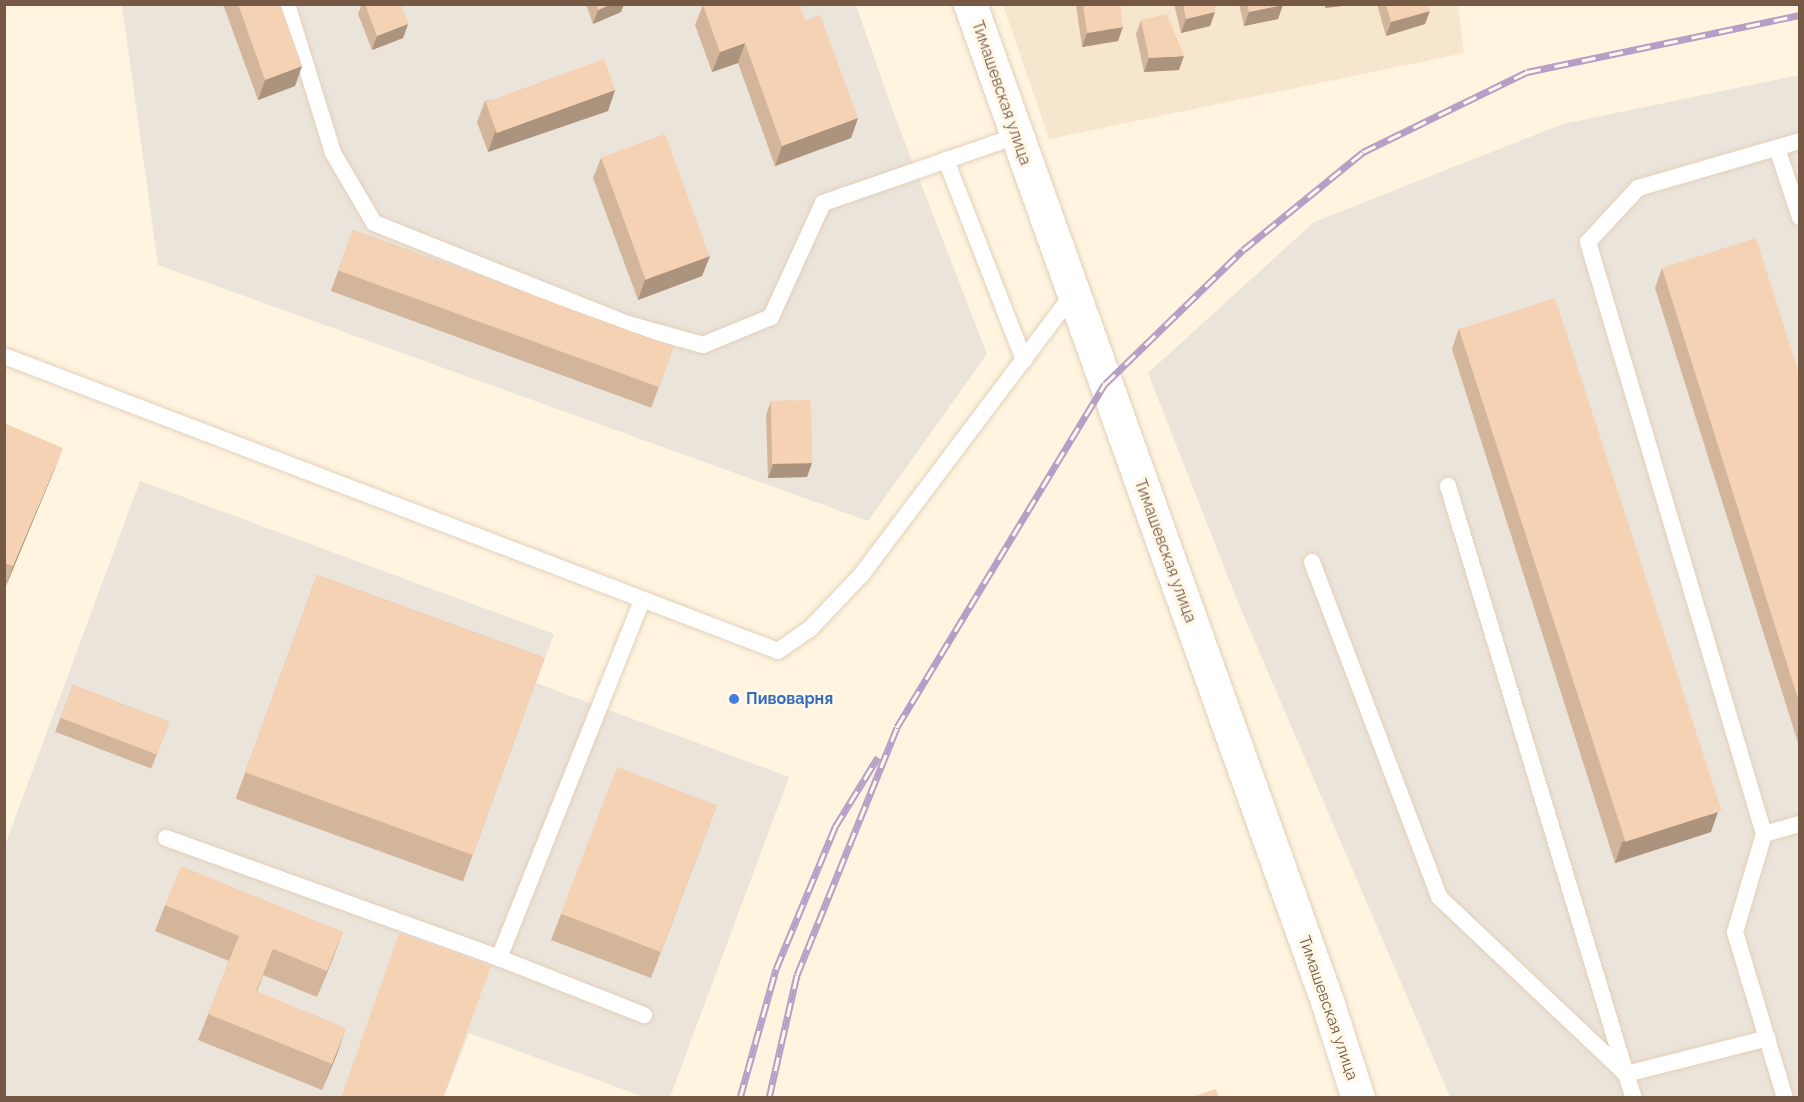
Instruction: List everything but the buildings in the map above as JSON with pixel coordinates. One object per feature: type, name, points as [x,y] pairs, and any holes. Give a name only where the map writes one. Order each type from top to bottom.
[{"type":"street","name":"Тимашевская улица","points":[[970,4],[1327,1001],[1358,1098]]},
{"type":"lane","points":[[286,4],[333,153],[374,223],[628,324],[703,345],[771,317],[823,203],[1016,136]]},
{"type":"lane","points":[[1785,1098],[1735,932],[1764,834],[1588,242],[1638,188],[1800,141]]},
{"type":"lane","points":[[1777,148],[1800,217]]},
{"type":"lane","points":[[946,160],[1024,360]]},
{"type":"lane","points":[[4,356],[778,651],[810,629],[862,574],[1072,294]]},
{"type":"lane","points":[[1448,486],[1634,1098]]},
{"type":"lane","points":[[1312,561],[1439,897],[1626,1074]]},
{"type":"lane","points":[[499,958],[642,600]]},
{"type":"lane","points":[[1764,834],[1800,825]]},
{"type":"lane","points":[[166,838],[499,958],[644,1015]]},
{"type":"lane","points":[[1626,1074],[1768,1038]]},
{"type":"shaded area","points":[[122,5],[856,5],[892,109],[987,354],[868,521],[158,265]]},
{"type":"shaded area","points":[[1003,5],[1458,5],[1464,53],[1049,139]]},
{"type":"shaded area","points":[[1799,75],[1799,1097],[1450,1097],[1237,600],[1148,373],[1314,222],[1563,124]]},
{"type":"shaded area","points":[[140,481],[554,634],[536,683],[789,777],[670,1097],[644,1097],[469,1033],[444,1097],[5,1097],[4,848]]},
{"type":"railway","points":[[769,1098],[797,975],[897,727],[1105,384],[1243,250],[1363,152],[1527,72],[1800,15]]},
{"type":"railway","points":[[740,1098],[776,969],[835,827],[878,757]]},
{"type":"place","name":"Пивоварня","points":[[734,699]]}]
